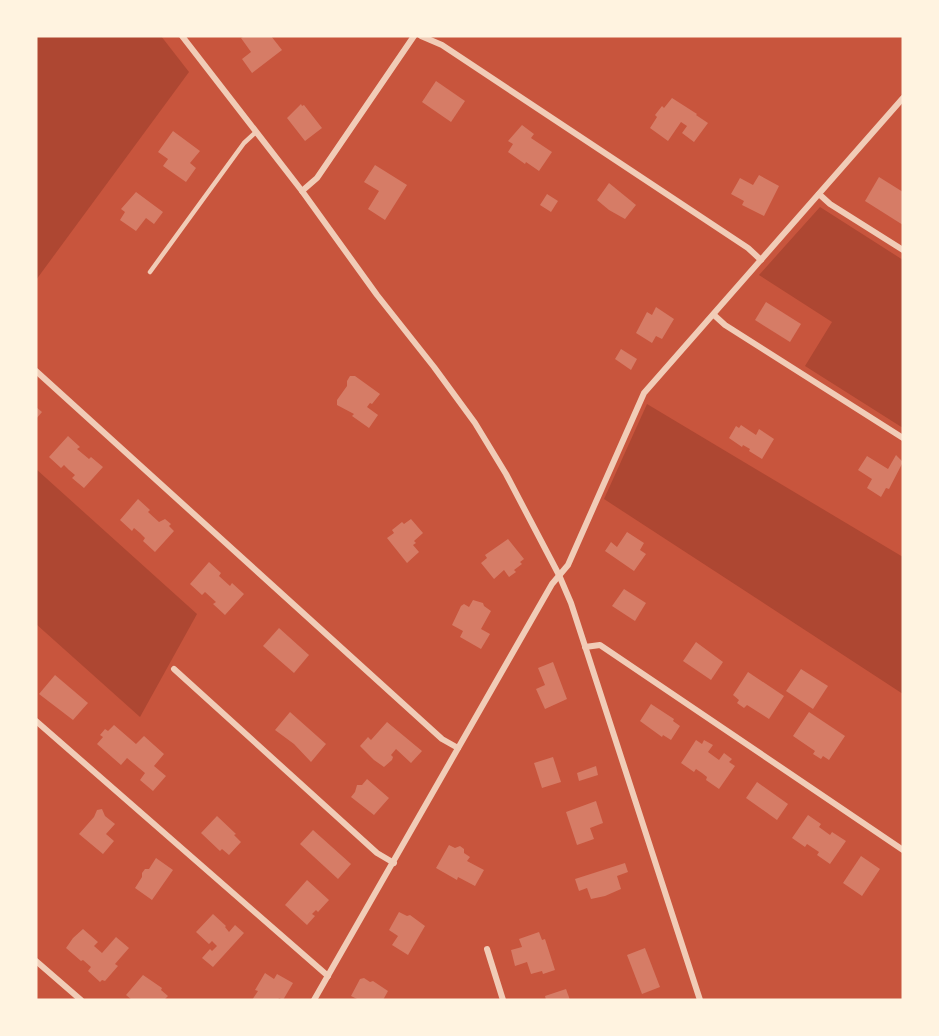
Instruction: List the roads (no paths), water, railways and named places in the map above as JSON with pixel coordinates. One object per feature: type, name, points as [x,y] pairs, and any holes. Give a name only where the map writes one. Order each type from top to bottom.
[{"type":"street","points":[[182,36],[302,191],[377,295],[434,366],[475,423],[506,474],[559,575],[571,603],[700,1000]]},
{"type":"street","points":[[302,191],[317,178],[414,36]]},
{"type":"street","points":[[421,36],[452,51],[748,248],[761,260]]},
{"type":"street","points":[[314,1000],[552,584],[568,565],[644,393],[903,98]]},
{"type":"street","points":[[819,194],[830,204],[903,250]]},
{"type":"street","points":[[714,315],[725,325],[903,438]]},
{"type":"street","points":[[36,371],[442,739],[458,748]]},
{"type":"street","points":[[585,647],[600,645],[903,850]]},
{"type":"street","points":[[174,669],[377,853],[394,863]]},
{"type":"street","points":[[36,721],[328,976]]},
{"type":"street","points":[[487,949],[503,1000]]},
{"type":"street","points":[[38,963],[81,1000]]},
{"type":"lane","points":[[150,272],[244,143],[256,132]]}]
